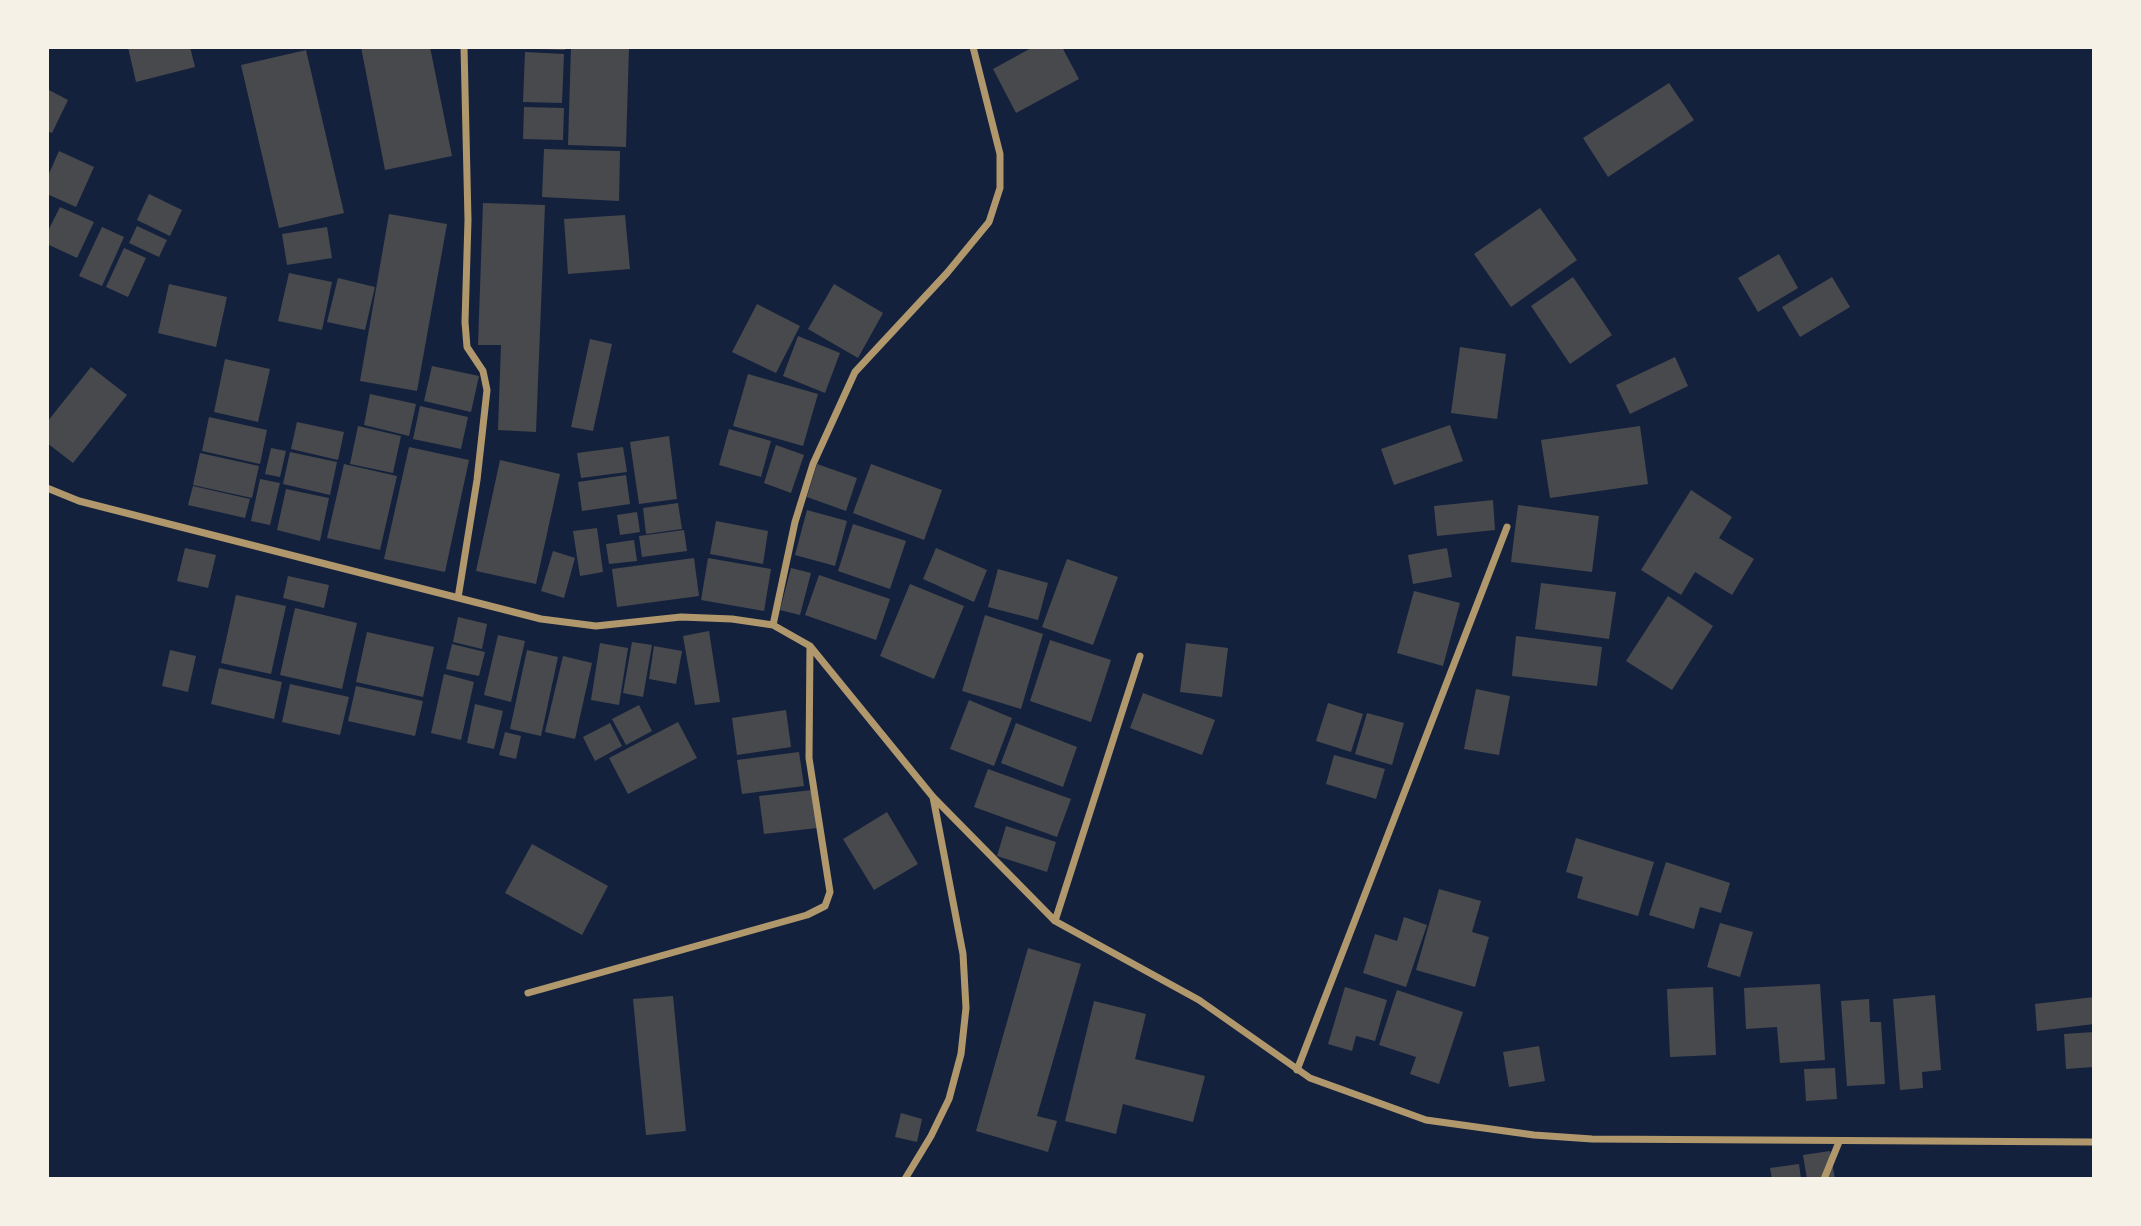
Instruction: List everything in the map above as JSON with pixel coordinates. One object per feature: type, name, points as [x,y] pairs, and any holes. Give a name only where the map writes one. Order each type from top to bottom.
[{"type":"street","points":[[458,598],[477,480],[487,390],[483,371],[467,346],[465,322],[468,220],[464,47]]},
{"type":"street","points":[[773,625],[795,522],[813,464],[855,372],[947,273],[989,222],[1000,188],[1000,154],[973,47]]},
{"type":"street","points":[[47,488],[79,501],[541,620],[596,626],[681,617],[732,619],[773,625],[810,646],[933,797],[1055,921],[1199,1000],[1310,1078],[1426,1120],[1481,1129],[1592,1139],[2094,1142]]},
{"type":"street","points":[[1297,1070],[1507,527]]},
{"type":"street","points":[[528,993],[807,915],[825,906],[830,892],[810,758],[810,646]]},
{"type":"street","points":[[1055,921],[1140,656]]},
{"type":"street","points":[[905,1179],[949,1099],[961,1054],[965,1008],[963,954],[933,797]]},
{"type":"street","points":[[1824,1179],[1839,1142]]},
{"type":"building","points":[[128,47],[190,47],[195,67],[136,82]]},
{"type":"building","points":[[361,47],[430,47],[452,156],[385,170]]},
{"type":"building","points":[[539,47],[566,47],[565,50]]},
{"type":"building","points":[[571,47],[629,47],[626,147],[568,145]]},
{"type":"building","points":[[1033,47],[1062,47],[1079,79],[1016,113],[993,69]]},
{"type":"building","points":[[306,50],[344,213],[279,228],[241,65]]},
{"type":"building","points":[[525,52],[564,54],[562,103],[523,102]]},
{"type":"building","points":[[1669,83],[1694,120],[1608,177],[1583,138]]},
{"type":"building","points":[[47,89],[68,100],[52,133],[47,131]]},
{"type":"building","points":[[524,107],[564,108],[563,140],[523,139]]},
{"type":"building","points":[[544,149],[620,151],[619,201],[542,197]]},
{"type":"building","points":[[59,151],[94,167],[76,207],[47,194],[47,178]]},
{"type":"building","points":[[149,194],[182,210],[170,236],[137,220]]},
{"type":"building","points":[[483,203],[545,205],[536,432],[498,430],[501,345],[478,345]]},
{"type":"building","points":[[60,207],[94,222],[77,258],[47,244],[47,233]]},
{"type":"building","points":[[1540,208],[1577,260],[1511,307],[1474,254]]},
{"type":"building","points":[[389,214],[447,224],[417,391],[360,381]]},
{"type":"building","points":[[625,215],[630,269],[568,274],[564,219]]},
{"type":"building","points":[[137,226],[167,240],[159,257],[129,243]]},
{"type":"building","points":[[102,227],[124,237],[102,286],[79,276]]},
{"type":"building","points":[[327,227],[332,258],[287,265],[282,234]]},
{"type":"building","points":[[124,248],[146,258],[128,297],[106,287]]},
{"type":"building","points":[[1779,254],[1798,288],[1758,312],[1738,278]]},
{"type":"building","points":[[289,273],[332,282],[322,330],[278,321]]},
{"type":"building","points":[[1573,277],[1612,335],[1570,364],[1531,306]]},
{"type":"building","points":[[1832,277],[1850,307],[1800,337],[1782,307]]},
{"type":"building","points":[[338,278],[375,287],[365,330],[327,322]]},
{"type":"building","points":[[169,284],[227,297],[216,347],[158,333]]},
{"type":"building","points":[[834,284],[883,313],[858,358],[808,329]]},
{"type":"building","points":[[757,304],[800,326],[776,373],[732,352]]},
{"type":"building","points":[[798,336],[840,353],[825,393],[783,376]]},
{"type":"building","points":[[590,339],[612,344],[593,431],[571,427]]},
{"type":"building","points":[[1460,347],[1506,354],[1497,419],[1451,413]]},
{"type":"building","points":[[1675,357],[1688,386],[1630,414],[1616,385]]},
{"type":"building","points":[[225,359],[270,369],[258,422],[214,412]]},
{"type":"building","points":[[432,366],[479,376],[471,412],[424,401]]},
{"type":"building","points":[[91,367],[127,395],[73,463],[47,443],[47,422]]},
{"type":"building","points":[[748,374],[818,394],[803,446],[733,426]]},
{"type":"building","points":[[370,394],[416,404],[409,436],[364,425]]},
{"type":"building","points":[[420,406],[468,417],[461,449],[413,439]]},
{"type":"building","points":[[209,417],[267,430],[260,464],[202,451]]},
{"type":"building","points":[[297,422],[344,432],[338,460],[291,449]]},
{"type":"building","points":[[1450,425],[1463,461],[1394,485],[1381,449]]},
{"type":"building","points":[[358,426],[401,436],[393,473],[350,464]]},
{"type":"building","points":[[1640,426],[1648,484],[1550,498],[1541,440]]},
{"type":"building","points":[[729,429],[771,441],[761,477],[719,465]]},
{"type":"building","points":[[669,436],[677,499],[639,504],[630,442]]},
{"type":"building","points":[[776,445],[804,455],[791,493],[764,483]]},
{"type":"building","points":[[409,447],[469,460],[445,572],[384,559]]},
{"type":"building","points":[[623,447],[627,472],[581,478],[577,453]]},
{"type":"building","points":[[271,448],[286,451],[280,477],[265,474]]},
{"type":"building","points":[[290,452],[337,462],[330,495],[283,484]]},
{"type":"building","points":[[200,453],[259,466],[252,498],[193,485]]},
{"type":"building","points":[[500,460],[560,474],[536,584],[476,571]]},
{"type":"building","points":[[344,464],[397,476],[380,550],[327,538]]},
{"type":"building","points":[[817,464],[857,478],[846,511],[807,497]]},
{"type":"building","points":[[871,464],[942,490],[924,540],[853,513]]},
{"type":"building","points":[[626,475],[630,504],[582,511],[578,482]]},
{"type":"building","points":[[260,479],[280,483],[270,525],[251,521]]},
{"type":"building","points":[[193,486],[250,499],[245,518],[188,505]]},
{"type":"building","points":[[286,489],[329,498],[320,541],[277,530]]},
{"type":"building","points":[[1691,490],[1732,517],[1719,538],[1754,559],[1732,595],[1695,572],[1681,595],[1641,570]]},
{"type":"building","points":[[1493,500],[1495,530],[1437,536],[1434,506]]},
{"type":"building","points":[[678,503],[682,529],[646,534],[643,508]]},
{"type":"building","points":[[1518,505],[1599,516],[1592,572],[1511,562]]},
{"type":"building","points":[[807,510],[847,521],[835,566],[795,555]]},
{"type":"building","points":[[637,512],[640,532],[620,535],[617,515]]},
{"type":"building","points":[[716,521],[768,531],[763,564],[710,554]]},
{"type":"building","points":[[853,524],[906,541],[890,589],[838,571]]},
{"type":"building","points":[[597,528],[603,572],[580,576],[573,531]]},
{"type":"building","points":[[684,530],[687,551],[642,557],[639,536]]},
{"type":"building","points":[[634,540],[637,561],[609,564],[606,544]]},
{"type":"building","points":[[185,548],[216,555],[208,588],[177,581]]},
{"type":"building","points":[[936,548],[987,570],[974,602],[923,579]]},
{"type":"building","points":[[1447,548],[1452,577],[1413,584],[1408,555]]},
{"type":"building","points":[[553,551],[575,558],[564,598],[541,591]]},
{"type":"building","points":[[694,558],[699,596],[617,607],[612,569]]},
{"type":"building","points":[[708,558],[771,569],[764,611],[701,600]]},
{"type":"building","points":[[1067,559],[1118,577],[1093,645],[1042,627]]},
{"type":"building","points":[[791,568],[811,573],[800,615],[780,610]]},
{"type":"building","points":[[998,569],[1048,583],[1038,620],[988,607]]},
{"type":"building","points":[[819,575],[890,599],[876,640],[805,615]]},
{"type":"building","points":[[288,576],[329,585],[324,608],[283,598]]},
{"type":"building","points":[[1541,583],[1616,592],[1609,639],[1535,629]]},
{"type":"building","points":[[910,584],[964,606],[934,679],[880,656]]},
{"type":"building","points":[[1414,591],[1460,603],[1443,666],[1397,653]]},
{"type":"building","points":[[236,595],[286,606],[271,674],[221,663]]},
{"type":"building","points":[[1668,596],[1713,626],[1672,690],[1626,661]]},
{"type":"building","points":[[295,608],[357,623],[342,689],[280,675]]},
{"type":"building","points":[[985,615],[1043,634],[1021,709],[962,691]]},
{"type":"building","points":[[458,617],[487,624],[482,649],[453,642]]},
{"type":"building","points":[[709,631],[720,702],[695,705],[683,636]]},
{"type":"building","points":[[367,632],[434,647],[423,697],[356,682]]},
{"type":"building","points":[[498,635],[525,641],[511,702],[484,695]]},
{"type":"building","points":[[1516,636],[1602,647],[1597,686],[1512,676]]},
{"type":"building","points":[[1050,640],[1111,660],[1091,722],[1030,701]]},
{"type":"building","points":[[632,642],[652,645],[643,697],[623,693]]},
{"type":"building","points":[[600,643],[628,648],[619,705],[591,700]]},
{"type":"building","points":[[1186,643],[1228,648],[1222,697],[1180,692]]},
{"type":"building","points":[[452,644],[485,652],[479,676],[446,669]]},
{"type":"building","points":[[654,646],[682,651],[676,684],[649,679]]},
{"type":"building","points":[[170,650],[196,656],[188,692],[162,686]]},
{"type":"building","points":[[527,650],[558,657],[541,736],[510,729]]},
{"type":"building","points":[[563,656],[592,663],[575,739],[545,732]]},
{"type":"building","points":[[219,668],[282,682],[274,719],[211,704]]},
{"type":"building","points":[[444,674],[474,682],[461,740],[431,733]]},
{"type":"building","points":[[290,684],[349,697],[340,735],[282,722]]},
{"type":"building","points":[[356,686],[423,701],[415,736],[348,721]]},
{"type":"building","points":[[1476,689],[1510,696],[1499,755],[1464,749]]},
{"type":"building","points":[[1143,693],[1215,720],[1202,755],[1130,728]]},
{"type":"building","points":[[969,700],[1012,718],[994,766],[950,749]]},
{"type":"building","points":[[1328,703],[1363,714],[1351,752],[1316,741]]},
{"type":"building","points":[[475,704],[503,711],[494,749],[467,743]]},
{"type":"building","points":[[639,705],[652,731],[626,745],[612,719]]},
{"type":"building","points":[[786,710],[791,747],[737,755],[732,718]]},
{"type":"building","points":[[1367,713],[1404,723],[1392,765],[1355,754]]},
{"type":"building","points":[[678,722],[697,758],[628,794],[609,758]]},
{"type":"building","points":[[610,723],[622,746],[595,761],[583,737]]},
{"type":"building","points":[[1016,723],[1077,747],[1063,787],[1001,763]]},
{"type":"building","points":[[505,732],[521,736],[516,759],[499,755]]},
{"type":"building","points":[[799,752],[804,786],[742,794],[737,760]]},
{"type":"building","points":[[1334,755],[1385,769],[1376,799],[1326,784]]},
{"type":"building","points":[[988,769],[1071,799],[1057,837],[974,807]]},
{"type":"building","points":[[812,790],[817,828],[764,834],[759,796]]},
{"type":"building","points":[[887,812],[918,864],[874,890],[843,839]]},
{"type":"building","points":[[1006,826],[1056,842],[1047,872],[997,856]]},
{"type":"building","points":[[1576,838],[1654,862],[1638,916],[1577,898],[1583,877],[1566,872]]},
{"type":"building","points":[[532,844],[608,886],[582,935],[505,893]]},
{"type":"building","points":[[1666,862],[1730,883],[1721,913],[1700,907],[1694,929],[1649,915]]},
{"type":"building","points":[[1439,889],[1481,901],[1472,932],[1489,937],[1475,987],[1416,970]]},
{"type":"building","points":[[1404,917],[1427,925],[1406,987],[1363,973],[1375,934],[1397,941]]},
{"type":"building","points":[[1720,923],[1753,932],[1740,977],[1707,967]]},
{"type":"building","points":[[1028,948],[1081,964],[1037,1116],[1057,1121],[1048,1152],[976,1131]]},
{"type":"building","points":[[1820,984],[1825,1060],[1780,1063],[1777,1027],[1746,1029],[1744,988]]},
{"type":"building","points":[[1345,987],[1387,1000],[1375,1041],[1356,1036],[1352,1051],[1328,1044]]},
{"type":"building","points":[[1713,987],[1716,1055],[1670,1057],[1667,989]]},
{"type":"building","points":[[1397,990],[1463,1012],[1439,1084],[1410,1074],[1416,1057],[1379,1045]]},
{"type":"building","points":[[1935,995],[1941,1070],[1922,1072],[1923,1088],[1900,1090],[1893,999]]},
{"type":"building","points":[[673,996],[686,1131],[646,1135],[633,999]]},
{"type":"building","points":[[2094,997],[2094,1024],[2037,1031],[2035,1004]]},
{"type":"building","points":[[1869,999],[1870,1022],[1881,1022],[1885,1084],[1847,1086],[1841,1001]]},
{"type":"building","points":[[1094,1001],[1146,1014],[1135,1059],[1205,1076],[1193,1122],[1123,1104],[1116,1134],[1065,1121]]},
{"type":"building","points":[[2094,1032],[2094,1067],[2066,1069],[2064,1034]]},
{"type":"building","points":[[1539,1046],[1545,1081],[1509,1087],[1503,1052]]},
{"type":"building","points":[[1835,1068],[1837,1099],[1806,1101],[1804,1069]]},
{"type":"building","points":[[901,1113],[922,1119],[917,1142],[895,1137]]},
{"type":"building","points":[[1830,1151],[1835,1179],[1807,1179],[1803,1155]]},
{"type":"building","points":[[1799,1164],[1801,1179],[1772,1179],[1770,1168]]}]
